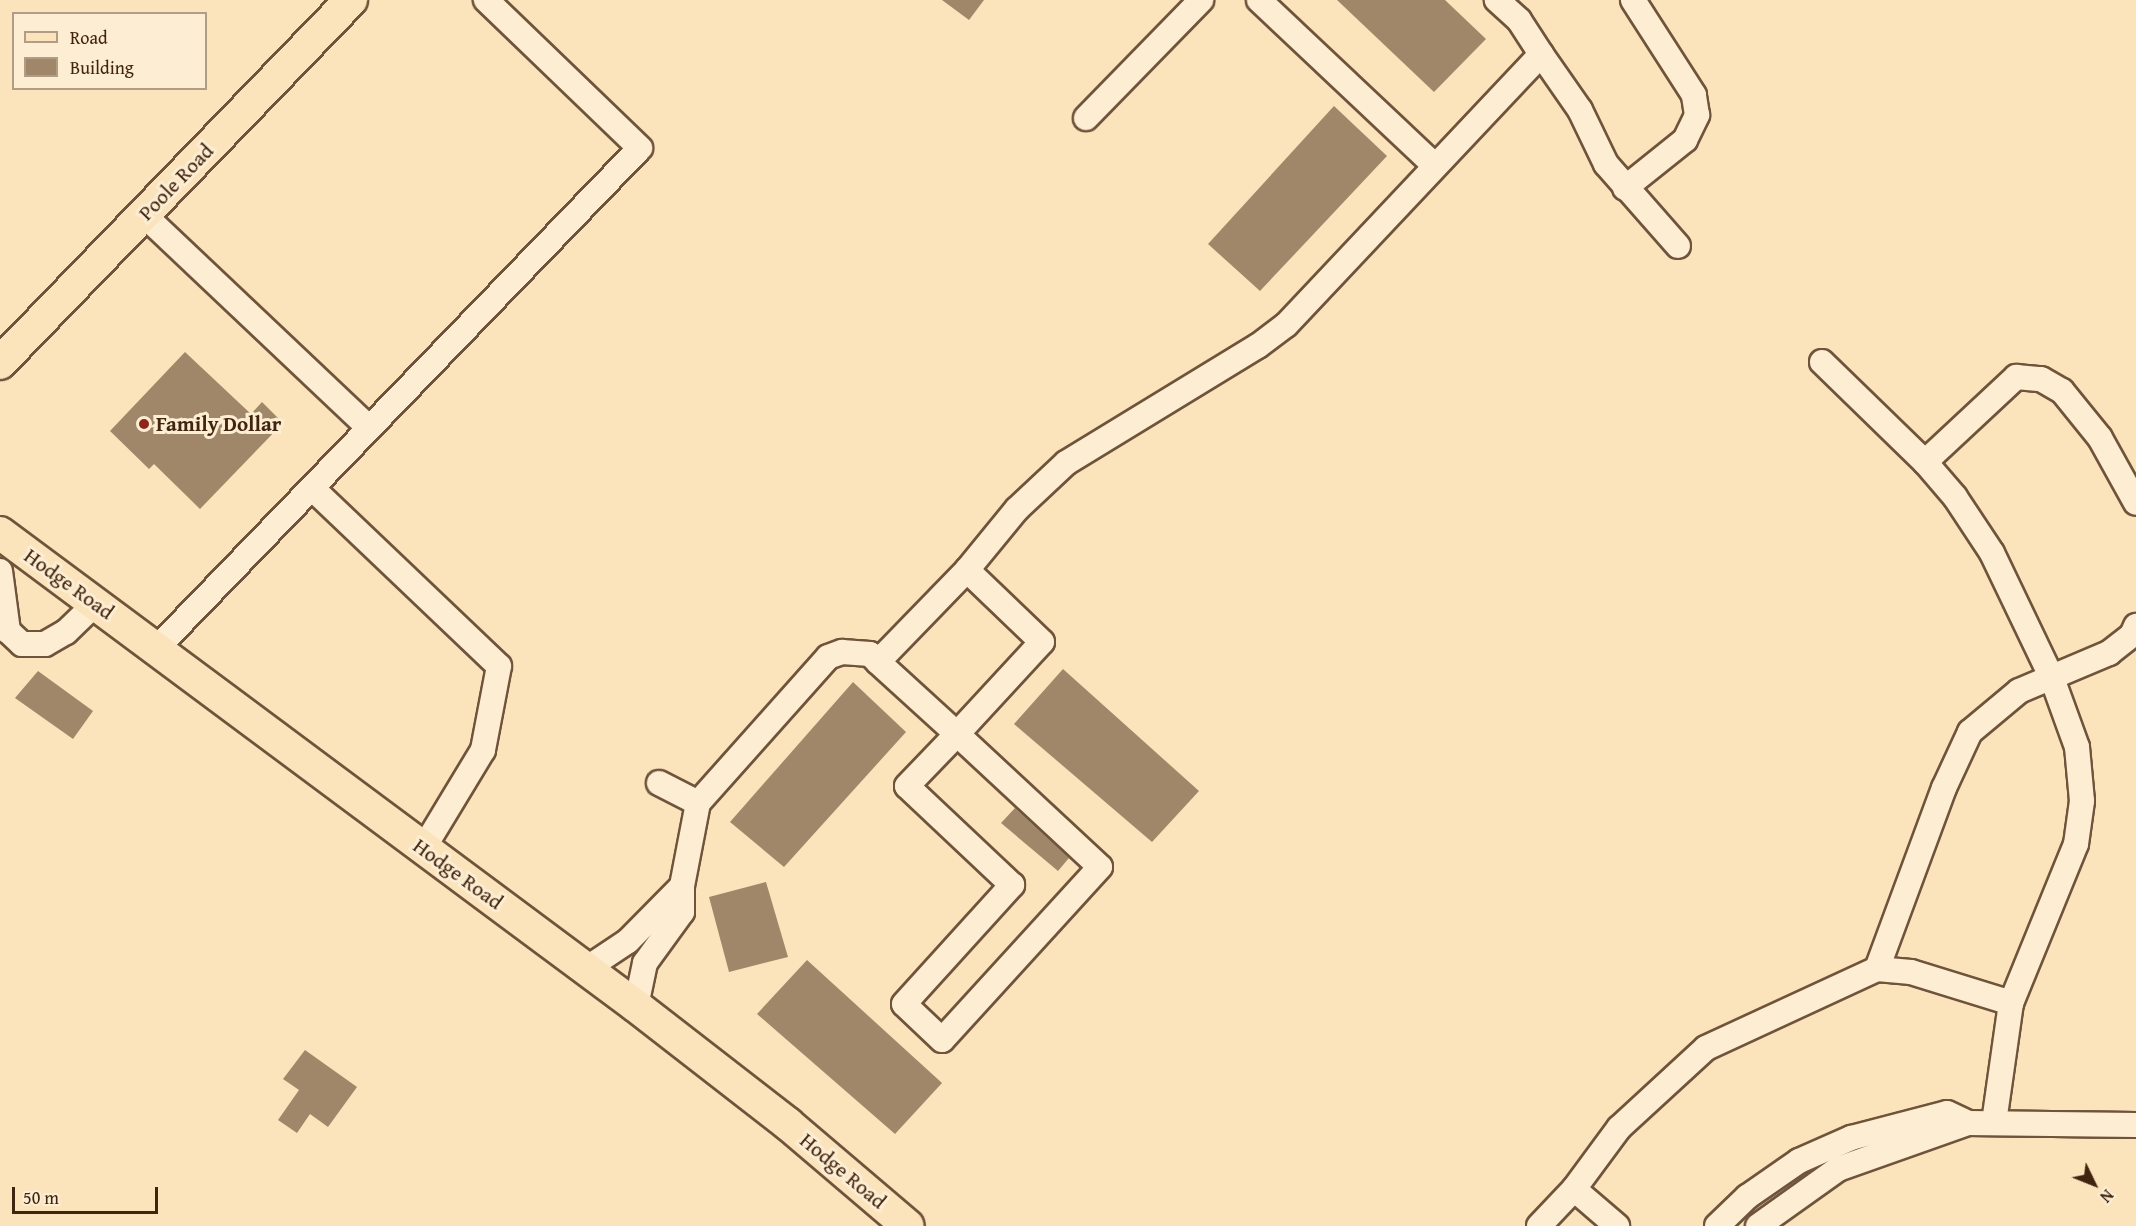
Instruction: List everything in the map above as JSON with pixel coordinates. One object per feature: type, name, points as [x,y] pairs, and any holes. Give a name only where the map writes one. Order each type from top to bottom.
[{"type":"main road","name":"Poole Road","points":[[0,363],[351,0]]},
{"type":"main road","name":"Hodge Road","points":[[3,544],[96,603],[636,1006],[788,1124],[908,1226]]},
{"type":"street","points":[[157,648],[640,148],[486,0]]},
{"type":"street","points":[[1086,118],[1201,0]]},
{"type":"street","points":[[1259,0],[1434,165]]},
{"type":"street","points":[[1497,0],[1519,20],[1580,110],[1606,164],[1678,246]]},
{"type":"street","points":[[1625,188],[1685,140],[1697,115],[1694,95],[1634,0]]},
{"type":"street","points":[[878,662],[967,570],[1017,509],[1066,462],[1258,346],[1286,325],[1434,165],[1541,54]]},
{"type":"street","points":[[144,215],[369,428]]},
{"type":"street","points":[[1822,362],[1925,462],[1955,497],[1992,553],[2052,678],[2077,747],[2082,801],[2076,844],[2011,1003],[1994,1123]]},
{"type":"street","points":[[1925,462],[2016,377],[2041,379],[2061,391],[2100,438],[2136,503]]},
{"type":"street","points":[[312,488],[500,666],[483,750],[423,849]]},
{"type":"street","points":[[636,1006],[645,963],[682,912],[682,886],[698,803],[828,657],[842,652],[870,654],[878,662],[957,734],[1100,867],[942,1040],[904,1004],[1012,885],[907,786],[957,734],[1042,642],[967,570]]},
{"type":"street","points":[[0,571],[8,631],[22,644],[45,644],[66,632],[96,603]]},
{"type":"street","points":[[1877,969],[1944,788],[1970,732],[2019,691],[2109,653],[2132,635],[2136,626]]},
{"type":"street","points":[[659,783],[698,803]]},
{"type":"street","points":[[586,969],[628,941],[682,886]]},
{"type":"street","points":[[1539,1226],[1574,1189],[1620,1128],[1706,1048],[1877,969],[1911,972],[2011,1003]]},
{"type":"street","points":[[1717,1226],[1747,1197],[1799,1161],[1851,1138],[1947,1113],[1968,1123]]},
{"type":"street","points":[[1758,1226],[1838,1169],[1968,1123],[2136,1125]]},
{"type":"street","points":[[1574,1189],[1617,1226]]},
{"type":"building","points":[[942,0],[984,0],[969,20]]},
{"type":"building","points":[[1337,0],[1445,0],[1486,39],[1434,92]]},
{"type":"building","points":[[1334,106],[1387,156],[1260,291],[1208,244]]},
{"type":"building","points":[[185,352],[251,414],[262,402],[283,423],[200,509],[154,464],[149,469],[110,431]]},
{"type":"building","points":[[1063,669],[1199,791],[1152,842],[1014,724]]},
{"type":"building","points":[[38,671],[93,711],[73,739],[15,698]]},
{"type":"building","points":[[853,682],[906,732],[784,867],[730,822]]},
{"type":"building","points":[[1015,808],[1069,858],[1058,871],[1001,823]]},
{"type":"building","points":[[766,882],[788,957],[729,972],[709,897]]},
{"type":"building","points":[[807,960],[942,1083],[895,1134],[757,1014]]},
{"type":"building","points":[[305,1050],[357,1087],[328,1127],[310,1114],[297,1133],[278,1120],[299,1090],[283,1079]]},
{"type":"place","name":"Family Dollar","points":[[144,424]]}]
